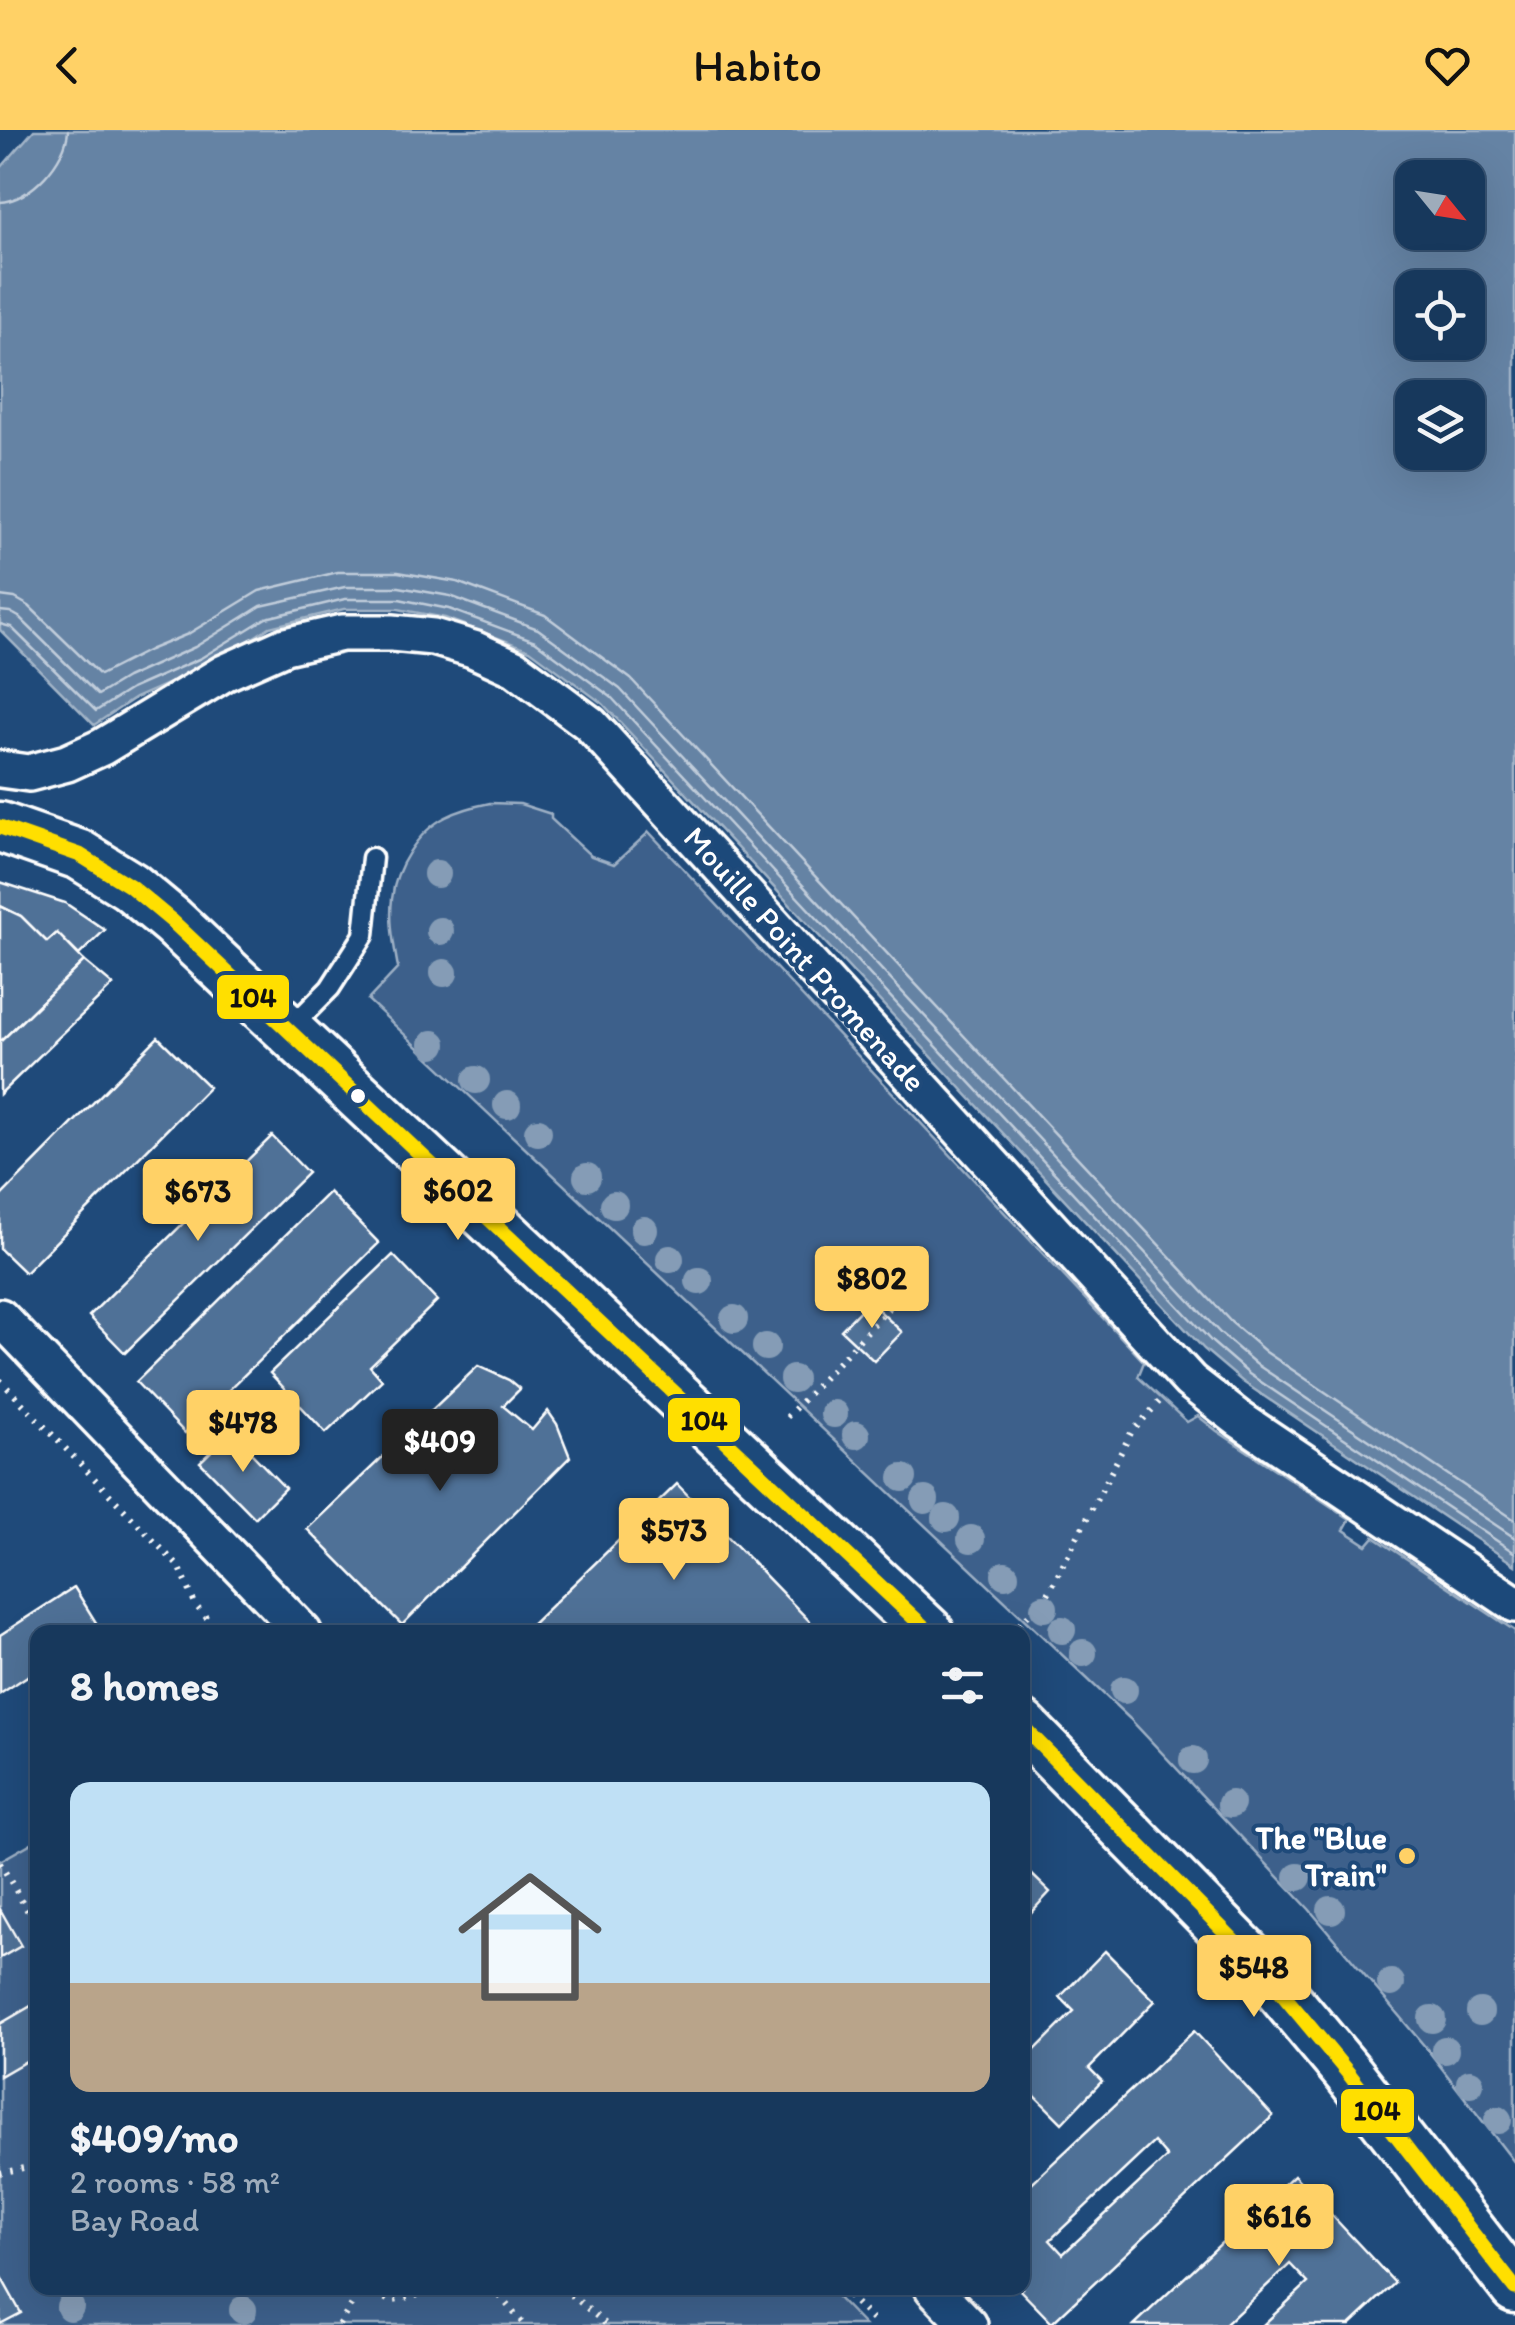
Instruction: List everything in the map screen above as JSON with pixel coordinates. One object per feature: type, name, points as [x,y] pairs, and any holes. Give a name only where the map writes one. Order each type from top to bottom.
[{"type":"street","name":"Mouille Point Promenade","points":[[0,769],[29,773],[67,763],[102,747],[224,673],[285,646],[342,632],[433,638],[515,668],[590,724],[1184,1374],[1239,1419],[1515,1604]]},
{"type":"street","points":[[0,828],[80,855],[130,886],[172,921],[913,1625]]},
{"type":"street","points":[[0,1317],[296,1625]]},
{"type":"street","points":[[1030,1733],[1260,1966],[1515,2288]]},
{"type":"street","points":[[940,2295],[968,2325]]},
{"type":"lane","points":[[287,1030],[330,988],[364,935],[372,858]]},
{"type":"path","points":[[787,1417],[905,1291]]},
{"type":"path","points":[[1019,1625],[1047,1596],[1130,1433],[1184,1374]]},
{"type":"path","points":[[0,1380],[180,1568],[196,1606],[214,1625]]},
{"type":"path","points":[[0,1863],[30,1916]]},
{"type":"path","points":[[0,2173],[30,2167]]},
{"type":"path","points":[[339,2325],[359,2295]]},
{"type":"path","points":[[376,2295],[389,2302],[422,2295]]},
{"type":"path","points":[[499,2295],[524,2325]]},
{"type":"path","points":[[571,2295],[607,2325]]},
{"type":"path","points":[[848,2295],[877,2325]]},
{"type":"shaded area","points":[[490,803],[520,804],[551,814],[551,819],[591,856],[614,864],[649,832],[1144,1362],[1138,1377],[1187,1422],[1198,1416],[1350,1519],[1344,1530],[1367,1545],[1374,1537],[1515,1631],[1515,2163],[1427,2049],[1309,1909],[1130,1719],[368,1000],[398,968],[392,899],[410,852],[436,823]]},
{"type":"shaded area","points":[[30,1844],[30,2295],[835,2295],[864,2325],[0,2325],[0,1861]]},
{"type":"water","points":[[34,130],[1515,130],[1515,1565],[1243,1382],[1204,1349],[603,704],[530,650],[445,618],[398,609],[344,609],[270,627],[206,667],[135,698],[94,725],[0,630],[0,169]]},
{"type":"building","points":[[0,882],[65,903],[105,930],[79,955],[57,933],[47,942],[21,916],[0,906]]},
{"type":"building","points":[[0,906],[21,916],[47,942],[57,933],[84,961],[0,1042]]},
{"type":"building","points":[[84,961],[113,985],[0,1094],[0,1042]]},
{"type":"building","points":[[158,1037],[209,1087],[25,1273],[0,1249],[0,1197]]},
{"type":"building","points":[[272,1136],[308,1173],[125,1353],[89,1316]]},
{"type":"building","points":[[329,1192],[379,1243],[185,1433],[136,1382]]},
{"type":"building","points":[[393,1255],[437,1301],[370,1366],[382,1380],[326,1433],[270,1373]]},
{"type":"building","points":[[869,1301],[902,1332],[874,1361],[841,1330]]},
{"type":"building","points":[[478,1366],[520,1389],[503,1406],[532,1430],[548,1411],[570,1457],[402,1625],[307,1529]]},
{"type":"building","points":[[231,1432],[285,1488],[255,1518],[200,1462]]},
{"type":"building","points":[[677,1484],[813,1625],[531,1625]]},
{"type":"building","points":[[74,1587],[98,1625],[30,1625],[30,1674],[0,1694],[0,1635]]},
{"type":"building","points":[[1030,1873],[1050,1892],[1030,1913]]},
{"type":"building","points":[[0,1909],[21,1946],[0,1958]]},
{"type":"building","points":[[1105,1951],[1155,2001],[1089,2068],[1102,2081],[1062,2123],[1030,2091],[1030,2055],[1074,2011],[1060,1997]]},
{"type":"building","points":[[30,2007],[30,2059],[0,2076],[0,2024]]},
{"type":"building","points":[[1194,2031],[1273,2116],[1052,2323],[1025,2295],[1030,2295],[1030,2185]],"holes":[[[1154,2142],[1167,2157],[1063,2254],[1050,2240]]]},
{"type":"building","points":[[1294,2175],[1395,2283],[1350,2325],[1263,2325],[1308,2283],[1290,2264],[1225,2325],[1134,2325]]},
{"type":"building","points":[[0,2275],[21,2313],[0,2324]]},
{"type":"transit line","name":"104","points":[[0,827],[80,855],[130,886],[172,921],[922,1625]]},
{"type":"transit line","name":"104","points":[[1030,1734],[1259,1966],[1349,2074],[1515,2288]]},
{"type":"place","name":"The \"Blue Train\"","points":[[1407,1856]]}]
